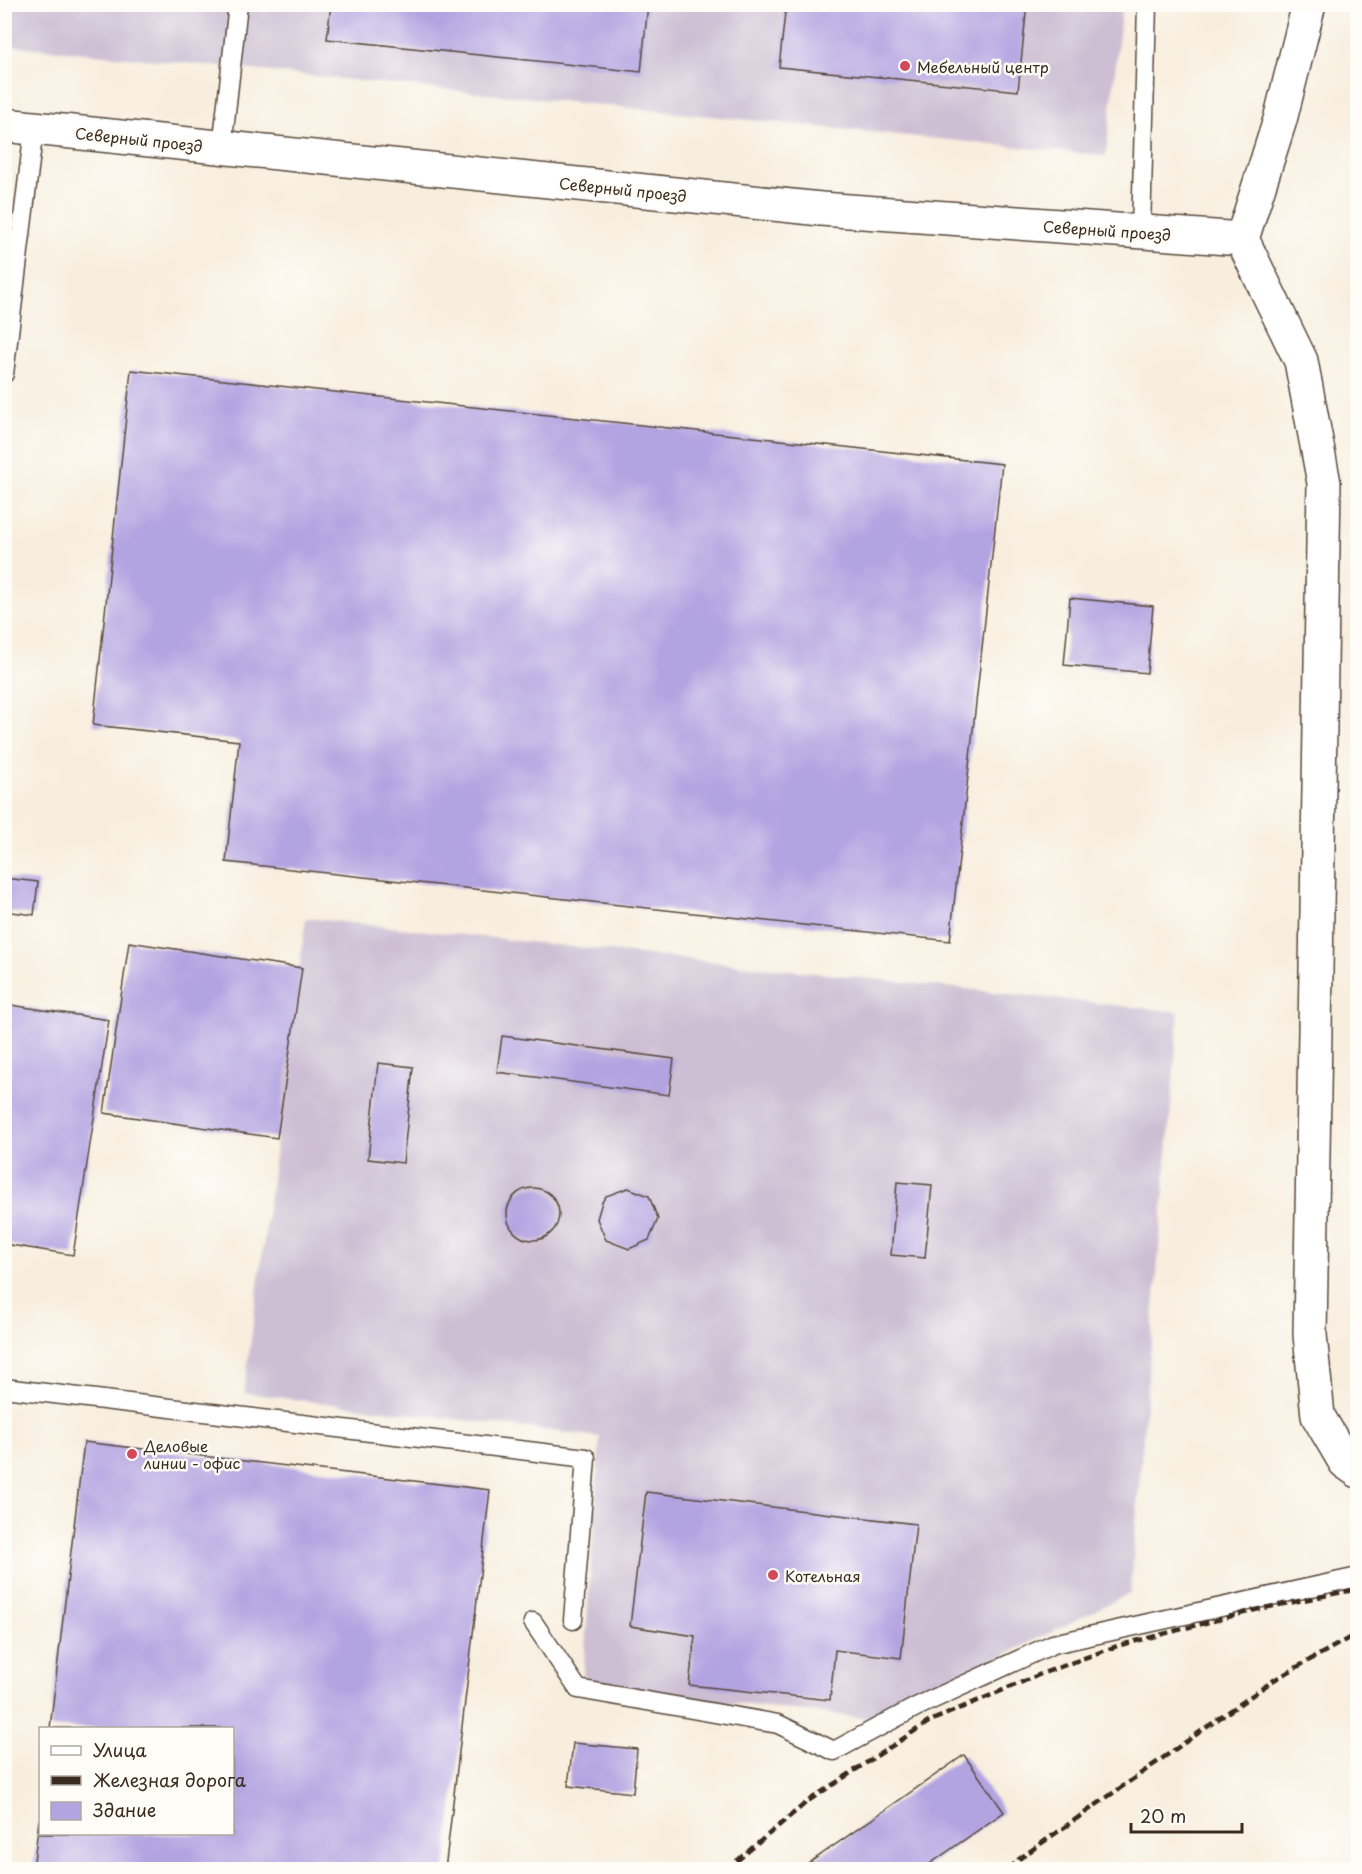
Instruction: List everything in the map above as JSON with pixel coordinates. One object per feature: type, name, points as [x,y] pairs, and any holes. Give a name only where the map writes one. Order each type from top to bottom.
[{"type":"street","points":[[1309,4],[1281,120],[1242,238],[1301,361],[1324,483],[1310,1335],[1318,1416],[1345,1462],[1358,1471]]},
{"type":"street","name":"Северный проезд","points":[[19,127],[820,209],[1242,238]]},
{"type":"lane","points":[[222,148],[238,4]]},
{"type":"lane","points":[[1141,232],[1147,4]]},
{"type":"lane","points":[[4,374],[19,127]]},
{"type":"lane","points":[[4,1388],[586,1458],[573,1620]]},
{"type":"lane","points":[[533,1622],[578,1689],[778,1724],[834,1751],[916,1707],[1053,1644],[1358,1577]]},
{"type":"shaded area","points":[[4,5],[1122,5],[1106,156],[5,45]]},
{"type":"shaded area","points":[[306,918],[1179,1012],[1130,1593],[875,1719],[634,1692],[583,1677],[600,1437],[244,1393]]},
{"type":"building","points":[[331,4],[648,4],[641,72],[327,39]]},
{"type":"building","points":[[786,4],[1027,4],[1018,91],[779,67]]},
{"type":"building","points":[[131,370],[1002,464],[950,941],[226,862],[239,741],[93,725]]},
{"type":"building","points":[[1070,598],[1153,606],[1147,673],[1064,665]]},
{"type":"building","points":[[4,878],[38,882],[34,915],[4,911]]},
{"type":"building","points":[[129,942],[302,968],[277,1138],[104,1113]]},
{"type":"building","points":[[4,1004],[109,1020],[73,1255],[4,1244]]},
{"type":"building","points":[[502,1036],[674,1059],[669,1095],[497,1072]]},
{"type":"building","points":[[378,1063],[413,1067],[403,1163],[368,1159]]},
{"type":"building","points":[[897,1182],[932,1185],[925,1258],[891,1255]]},
{"type":"building","points":[[533,1188],[543,1190],[551,1196],[557,1204],[559,1214],[557,1224],[551,1232],[543,1238],[533,1240],[523,1238],[515,1232],[509,1224],[507,1214],[509,1204],[515,1196],[523,1190]]},
{"type":"building","points":[[628,1188],[649,1196],[658,1219],[649,1240],[629,1249],[606,1240],[597,1219],[606,1196]]},
{"type":"building","points":[[84,1442],[490,1490],[445,1870],[33,1870],[39,1820],[39,1835],[234,1835],[234,1727],[50,1727]]},
{"type":"building","name":"Котельная","points":[[646,1492],[916,1524],[901,1658],[835,1650],[830,1700],[689,1685],[695,1636],[630,1626]]},
{"type":"building","points":[[573,1743],[637,1749],[633,1793],[568,1786]]},
{"type":"building","points":[[964,1755],[1004,1812],[921,1870],[799,1870]]},
{"type":"railway","points":[[726,1870],[808,1801],[930,1721],[1041,1674],[1117,1646],[1259,1609],[1358,1589]]},
{"type":"railway","points":[[1009,1870],[1019,1859],[1274,1680],[1358,1633]]},
{"type":"place","name":"Мебельный центр","points":[[905,66]]},
{"type":"place","name":"Деловые линии - офис","points":[[132,1454]]},
{"type":"place","name":"Котельная","points":[[773,1575]]}]
